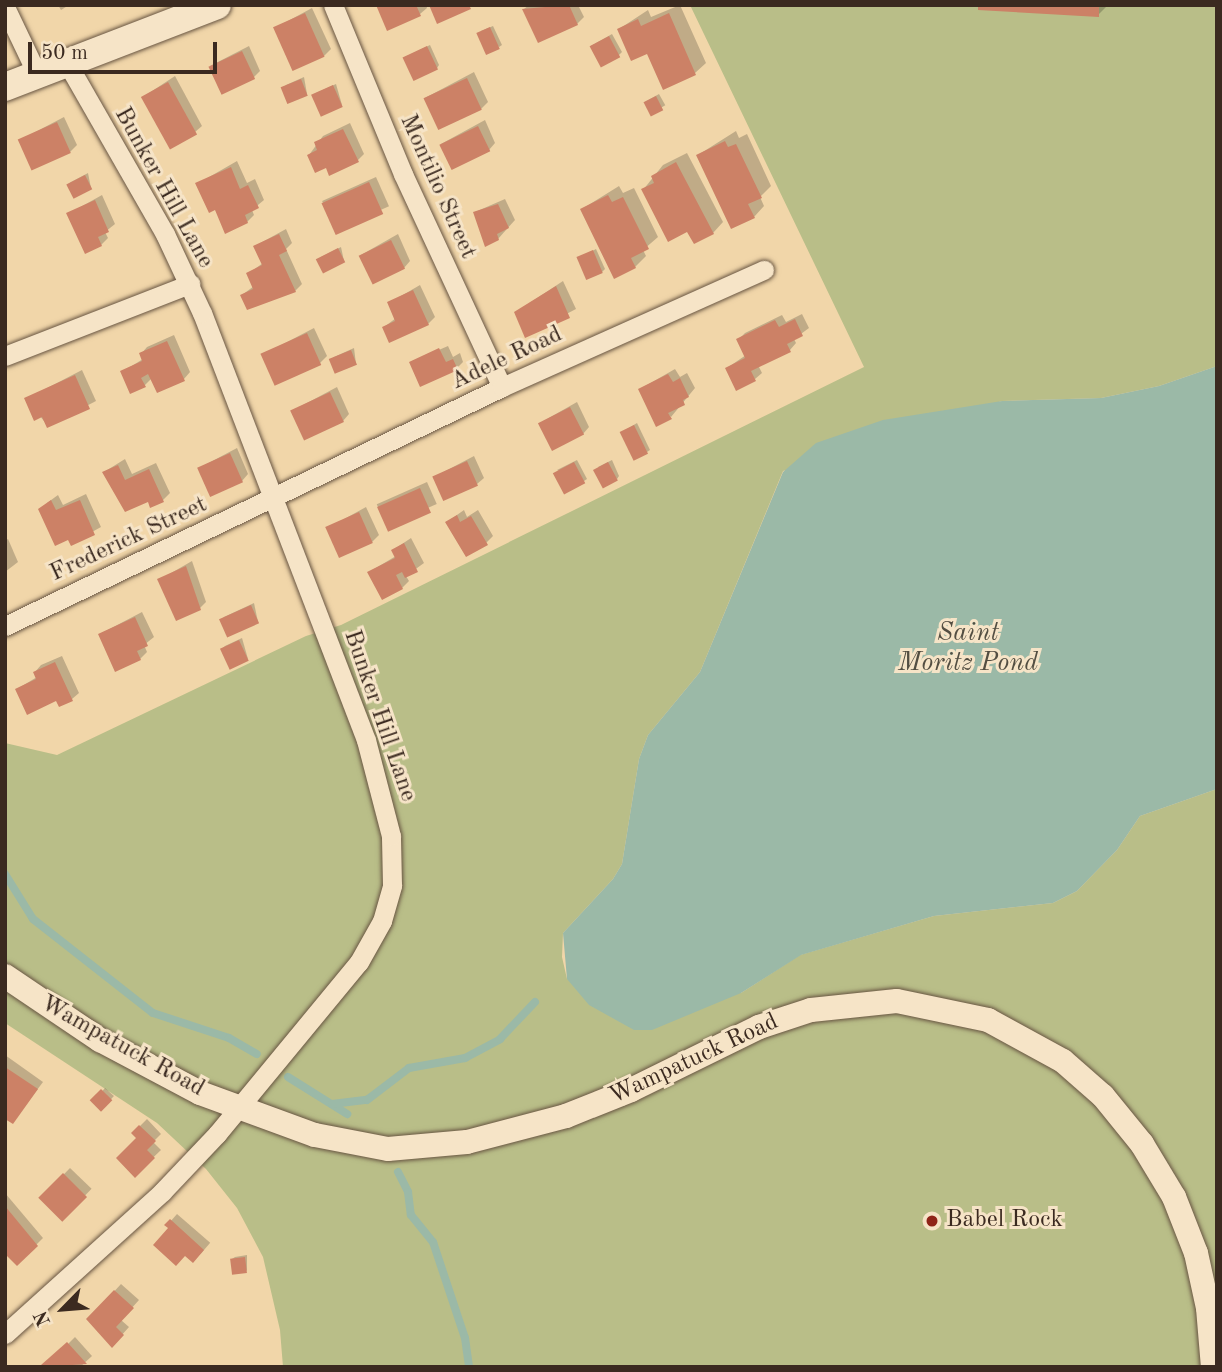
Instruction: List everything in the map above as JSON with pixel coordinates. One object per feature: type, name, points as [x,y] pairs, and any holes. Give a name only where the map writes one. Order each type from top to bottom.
[{"type":"main road","points":[[5,87],[217,5]]},
{"type":"street","name":"Montilio Street","points":[[333,5],[403,174],[502,387]]},
{"type":"street","points":[[5,7],[37,74]]},
{"type":"street","name":"Bunker Hill Lane","points":[[5,1334],[182,1174],[239,1109],[359,962],[382,921],[392,885],[391,836],[373,763],[190,284],[67,63]]},
{"type":"street","name":"Adele Road","points":[[274,499],[502,387],[764,270]]},
{"type":"street","points":[[5,356],[190,284]]},
{"type":"street","name":"Frederick Street","points":[[5,626],[274,499]]},
{"type":"street","name":"Wampatuck Road","points":[[5,976],[117,1050],[239,1109],[363,1146],[409,1149],[446,1145],[517,1131],[586,1109],[760,1027],[811,1010],[897,1001],[956,1011],[1015,1031],[1063,1061],[1103,1096],[1142,1144],[1174,1197],[1196,1253],[1208,1308],[1213,1367]]},
{"type":"green space","points":[[690,5],[1217,5],[1217,366],[1159,386],[1101,398],[1002,401],[783,471],[700,672],[648,735],[639,759],[622,864],[613,879],[563,933],[562,957],[567,979],[741,993],[800,955],[934,916],[1053,903],[1077,891],[1117,850],[1140,816],[1217,789],[1217,1367],[283,1367],[280,1330],[263,1257],[237,1208],[206,1169],[157,1123],[5,1023],[5,743],[57,755],[306,636],[341,625],[864,367]]},
{"type":"water","name":"Saint Moritz Pond","points":[[1217,366],[1217,789],[1140,816],[1117,850],[1077,891],[1053,903],[934,916],[801,955],[741,993],[652,1030],[634,1030],[589,1005],[567,979],[563,933],[613,879],[622,864],[639,759],[648,735],[700,672],[783,472],[816,443],[883,420],[1002,401],[1101,398],[1159,386]]},
{"type":"building","points":[[376,5],[416,5],[421,16],[387,31]]},
{"type":"building","points":[[429,5],[469,5],[471,9],[437,24]]},
{"type":"building","points":[[569,5],[578,25],[538,43],[522,9]]},
{"type":"building","points":[[978,5],[1099,5],[1099,17],[978,10]]},
{"type":"building","points":[[305,13],[325,57],[293,71],[273,27]]},
{"type":"building","points":[[669,13],[696,75],[663,90],[647,54],[631,61],[617,29],[638,19],[641,26]]},
{"type":"building","points":[[490,27],[500,49],[486,55],[476,33]]},
{"type":"building","points":[[609,36],[620,57],[601,68],[590,46]]},
{"type":"building","points":[[427,46],[438,70],[414,81],[403,57]]},
{"type":"building","points":[[242,51],[255,79],[222,95],[208,67]]},
{"type":"building","points":[[467,78],[482,110],[438,130],[423,98]]},
{"type":"building","points":[[301,79],[308,96],[287,104],[281,87]]},
{"type":"building","points":[[168,82],[197,134],[170,150],[141,97]]},
{"type":"building","points":[[333,85],[343,107],[321,117],[311,95]]},
{"type":"building","points":[[656,96],[663,110],[651,117],[644,102]]},
{"type":"building","points":[[57,122],[71,153],[32,171],[18,139]]},
{"type":"building","points":[[478,126],[490,151],[452,170],[439,145]]},
{"type":"building","points":[[343,129],[359,162],[329,176],[326,168],[315,173],[307,155],[317,150],[314,142]]},
{"type":"building","points":[[725,141],[728,147],[736,144],[762,198],[748,204],[755,218],[731,229],[696,155]]},
{"type":"building","points":[[676,162],[714,234],[694,244],[687,232],[668,242],[641,189],[654,183],[651,176]]},
{"type":"building","points":[[231,167],[240,189],[248,185],[259,208],[245,215],[248,223],[225,234],[215,210],[209,213],[195,183]]},
{"type":"building","points":[[85,175],[92,189],[74,199],[66,185]]},
{"type":"building","points":[[369,182],[383,214],[336,235],[321,203]]},
{"type":"building","points":[[608,195],[612,202],[623,197],[649,249],[631,258],[636,268],[614,279],[580,209]]},
{"type":"building","points":[[95,200],[109,232],[98,237],[102,246],[85,254],[66,213]]},
{"type":"building","points":[[498,204],[509,228],[497,234],[499,240],[485,247],[473,212]]},
{"type":"building","points":[[279,234],[287,251],[279,255],[296,292],[247,310],[240,295],[253,289],[246,273],[262,265],[253,246]]},
{"type":"building","points":[[391,240],[405,269],[373,285],[359,256]]},
{"type":"building","points":[[338,248],[345,262],[323,274],[316,259]]},
{"type":"building","points":[[593,250],[603,273],[586,280],[576,257]]},
{"type":"building","points":[[556,286],[570,318],[525,338],[514,312]]},
{"type":"building","points":[[413,290],[429,325],[389,343],[382,327],[395,321],[387,302]]},
{"type":"building","points":[[795,319],[803,336],[787,344],[791,352],[751,371],[756,381],[736,391],[725,368],[745,358],[736,339],[775,320],[779,327]]},
{"type":"building","points":[[307,333],[321,365],[275,386],[260,354]]},
{"type":"building","points":[[167,341],[185,381],[157,393],[148,374],[141,378],[146,387],[130,394],[120,371],[142,361],[139,353]]},
{"type":"building","points":[[439,348],[446,362],[453,359],[458,370],[420,387],[409,362]]},
{"type":"building","points":[[351,350],[357,365],[335,374],[329,359]]},
{"type":"building","points":[[668,374],[673,382],[680,378],[689,397],[683,400],[685,405],[668,413],[672,419],[656,427],[638,389]]},
{"type":"building","points":[[75,375],[90,409],[47,428],[42,417],[34,421],[24,398]]},
{"type":"building","points":[[330,392],[344,422],[304,441],[290,411]]},
{"type":"building","points":[[570,407],[584,435],[552,451],[538,423]]},
{"type":"building","points":[[634,425],[648,454],[634,461],[620,432]]},
{"type":"building","points":[[230,453],[243,482],[210,497],[197,468]]},
{"type":"building","points":[[467,461],[478,486],[443,501],[432,476]]},
{"type":"building","points":[[574,462],[585,483],[564,494],[553,473]]},
{"type":"building","points":[[608,462],[618,481],[603,489],[593,470]]},
{"type":"building","points":[[118,465],[125,480],[149,469],[164,502],[150,508],[148,502],[125,512],[102,472]]},
{"type":"building","points":[[420,488],[431,513],[388,532],[377,507]]},
{"type":"building","points":[[51,500],[56,510],[80,500],[95,535],[71,546],[68,540],[55,546],[38,509]]},
{"type":"building","points":[[359,512],[373,543],[339,558],[325,527]]},
{"type":"building","points":[[457,515],[460,522],[471,516],[488,545],[466,557],[445,522]]},
{"type":"building","points":[[404,543],[418,572],[405,578],[402,572],[396,575],[403,589],[382,600],[367,572],[395,558],[391,550]]},
{"type":"building","points":[[186,566],[201,610],[176,621],[157,579]]},
{"type":"building","points":[[251,605],[259,623],[227,638],[219,619]]},
{"type":"building","points":[[135,617],[148,646],[137,651],[141,660],[115,672],[98,634]]},
{"type":"building","points":[[239,640],[249,661],[230,670],[220,649]]},
{"type":"building","points":[[55,662],[73,701],[59,707],[56,701],[27,715],[15,689],[36,679],[33,672]]},
{"type":"building","points":[[5,1067],[38,1089],[13,1124],[5,1119]]},
{"type":"building","points":[[101,1089],[112,1100],[101,1112],[90,1100]]},
{"type":"building","points":[[139,1125],[156,1141],[147,1150],[155,1158],[135,1178],[116,1158],[136,1138],[131,1133]]},
{"type":"building","points":[[63,1173],[87,1197],[62,1222],[38,1198]]},
{"type":"building","points":[[5,1206],[38,1246],[17,1266],[5,1254]]},
{"type":"building","points":[[170,1219],[204,1250],[193,1263],[185,1256],[176,1266],[153,1245],[168,1228],[164,1225]]},
{"type":"building","points":[[245,1257],[247,1273],[232,1275],[230,1259]]},
{"type":"building","points":[[114,1290],[134,1308],[116,1327],[124,1335],[112,1348],[86,1319]]},
{"type":"building","points":[[67,1342],[87,1364],[41,1365]]},
{"type":"waterway","points":[[5,874],[33,919],[153,1013],[229,1038],[257,1054]]},
{"type":"waterway","points":[[332,1104],[367,1100],[409,1068],[465,1058],[500,1039],[535,1002]]},
{"type":"waterway","points":[[288,1077],[347,1114]]},
{"type":"waterway","points":[[398,1172],[408,1192],[411,1215],[433,1242],[465,1338],[469,1367]]},
{"type":"place","name":"Babel Rock","points":[[932,1221]]}]
